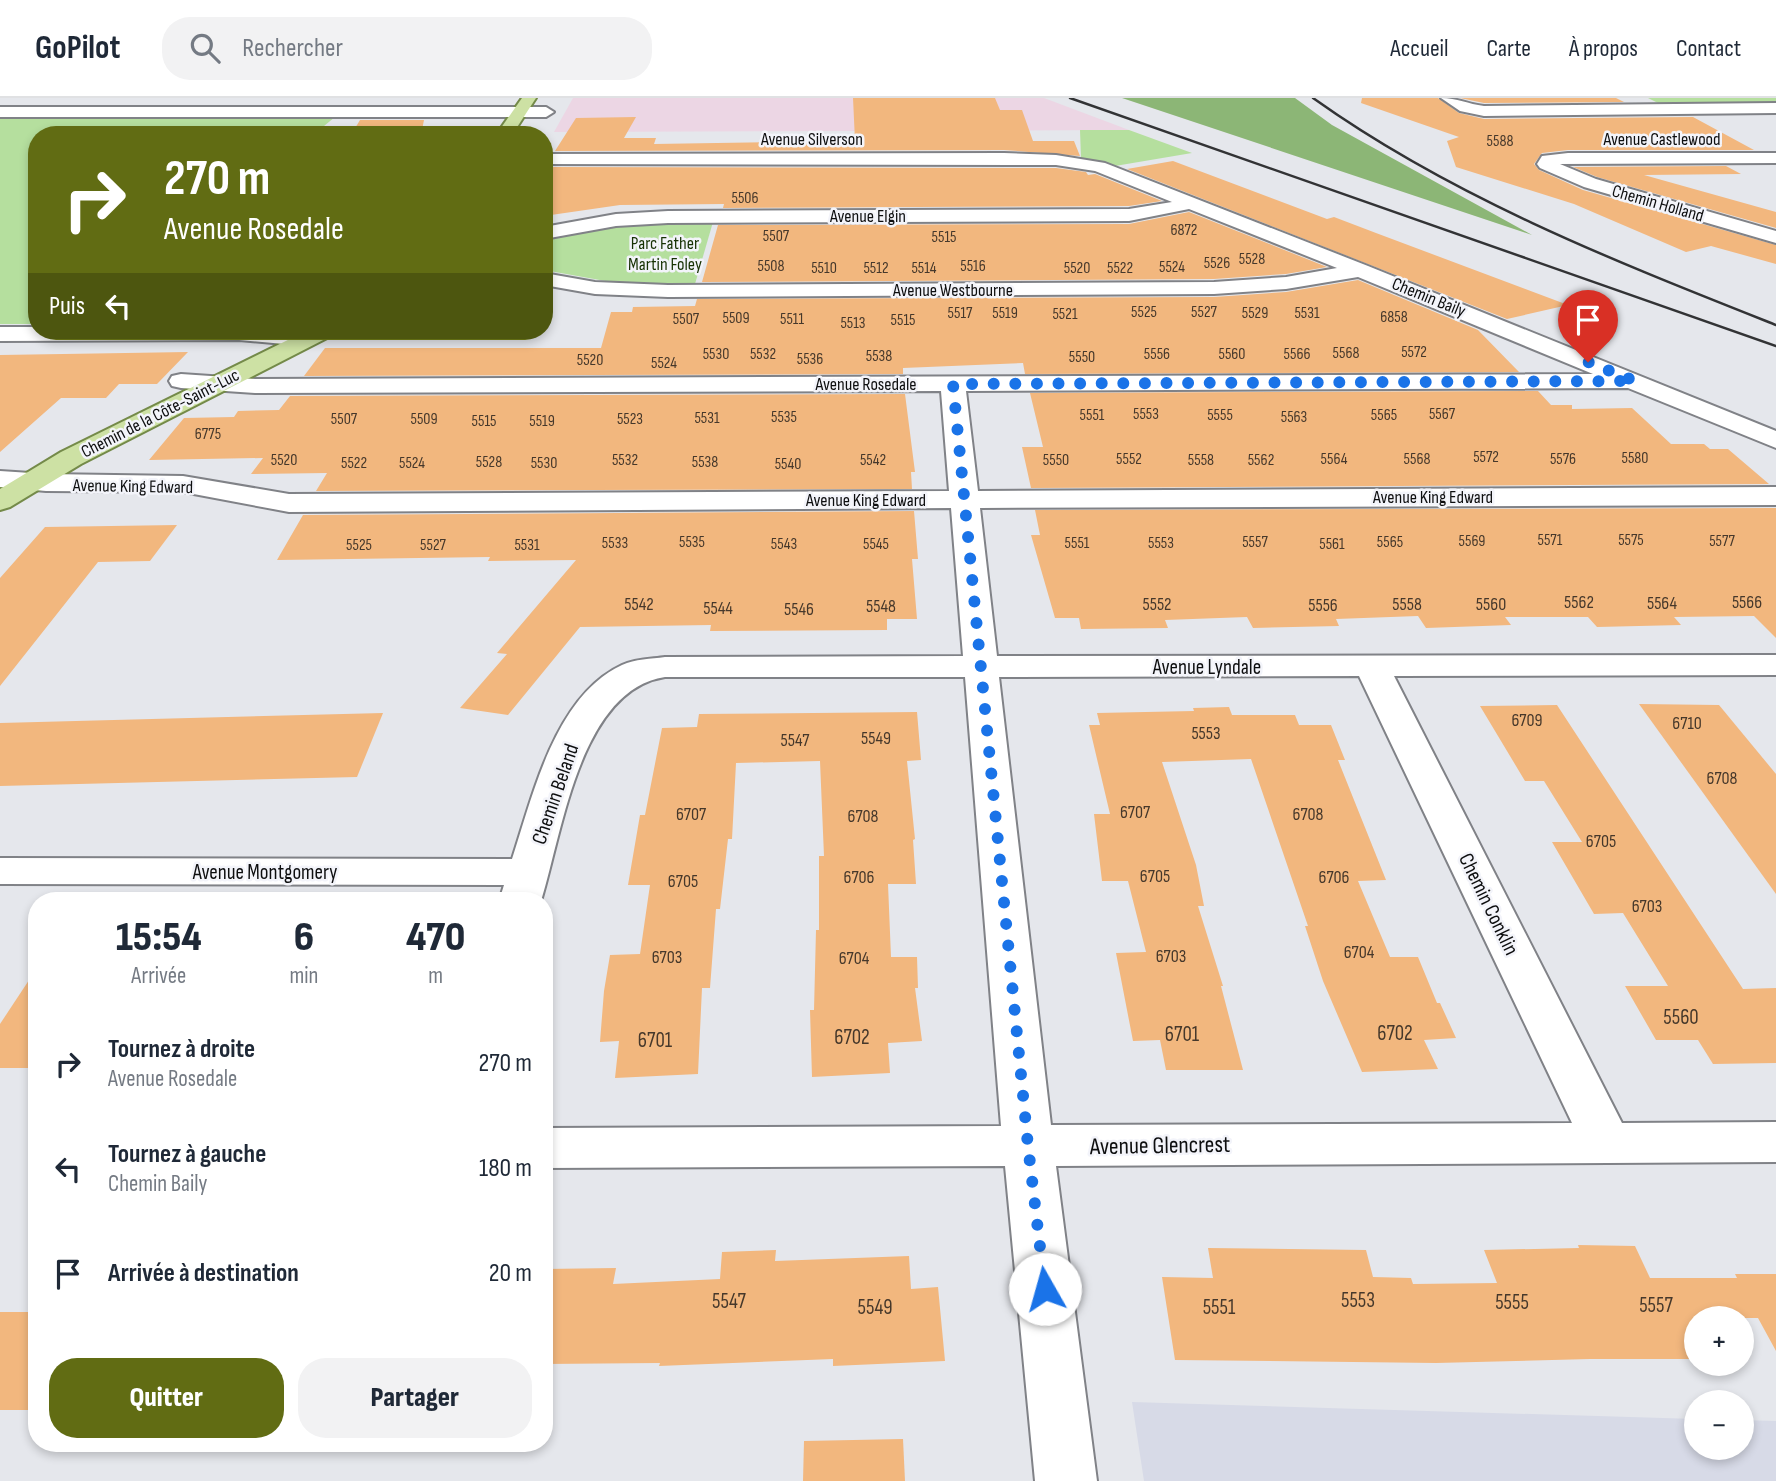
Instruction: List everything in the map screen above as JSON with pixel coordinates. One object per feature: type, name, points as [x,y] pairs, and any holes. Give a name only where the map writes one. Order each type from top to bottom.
[{"type":"main road","points":[[510,126],[529,98]]},
{"type":"main road","points":[[537,126],[555,98]]},
{"type":"main road","name":"Chemin de la Côte-Saint-Luc","points":[[0,471],[181,381],[282,340]]},
{"type":"main road","name":"Chemin de la Côte-Saint-Luc","points":[[0,500],[80,453],[217,384],[287,340]]},
{"type":"street","points":[[1448,98],[1469,109],[1776,107]]},
{"type":"street","points":[[1648,98],[1668,108]]},
{"type":"street","points":[[0,112],[546,112]]},
{"type":"street","name":"Avenue Silverson","points":[[553,159],[1004,158],[1079,163]]},
{"type":"street","name":"Avenue Castlewood","points":[[1548,160],[1776,158]]},
{"type":"street","name":"Chemin Holland","points":[[1548,160],[1546,164],[1590,183],[1776,237]]},
{"type":"street","name":"Chemin Baily","points":[[1079,163],[1117,174],[1361,270],[1776,440]]},
{"type":"street","name":"Avenue Elgin","points":[[553,232],[642,218],[1129,215],[1191,203]]},
{"type":"street","points":[[1737,226],[1776,216]]},
{"type":"street","name":"Avenue Westbourne","points":[[553,281],[595,288],[668,291],[1193,289],[1286,283],[1361,270]]},
{"type":"street","points":[[0,334],[28,334]]},
{"type":"street","name":"Avenue Rosedale","points":[[181,381],[217,384],[953,384],[1635,381]]},
{"type":"street","points":[[953,384],[1028,1146],[1066,1481]]},
{"type":"street","name":"Avenue King Edward","points":[[0,479],[29,482],[183,484],[257,500],[289,503],[1776,496]]},
{"type":"street","name":"Avenue Lyndale","points":[[638,671],[665,667],[1372,667],[1770,672]]},
{"type":"street","name":"Chemin Conklin","points":[[1372,667],[1606,1141]]},
{"type":"street","name":"Chemin Beland","points":[[525,887],[565,752],[584,719],[608,692],[638,671]]},
{"type":"street","name":"Avenue Montgomery","points":[[0,872],[525,887]]},
{"type":"street","name":"Avenue Glencrest","points":[[553,1148],[1776,1142]]},
{"type":"shaded area","points":[[573,98],[1044,98],[1129,130],[554,132]]},
{"type":"shaded area","points":[[1132,1402],[1684,1419],[1684,1460],[1754,1460],[1754,1420],[1776,1421],[1776,1481],[1144,1481]]},
{"type":"green space","points":[[1122,98],[1295,98],[1332,125],[1532,235]]},
{"type":"green space","points":[[1648,98],[1776,98],[1776,107],[1668,108]]},
{"type":"green space","points":[[0,117],[335,117],[324,126],[28,126],[28,324],[0,324]]},
{"type":"green space","points":[[1080,130],[1129,130],[1192,153],[1109,167],[1081,158]]},
{"type":"green space","name":"Parc Father Martin Foley","points":[[713,222],[695,284],[611,282],[553,272],[553,238],[586,231]]},
{"type":"building","points":[[853,98],[995,98],[1000,110],[1022,110],[1033,141],[1074,141],[1080,156],[1004,150],[555,151],[576,118],[636,117],[624,138],[656,138],[654,144],[855,141]]},
{"type":"building","points":[[1362,98],[1438,98],[1459,113],[1484,119],[1693,117],[1754,150],[1568,150],[1542,153],[1534,164],[1539,170],[1583,190],[1776,245],[1776,264],[1711,246],[1686,252],[1574,204],[1456,167],[1447,141],[1459,137],[1361,103]]},
{"type":"building","points":[[1460,98],[1616,98],[1624,102],[1484,103]]},
{"type":"building","points":[[360,120],[424,120],[423,126],[356,126]]},
{"type":"building","points":[[1173,161],[1327,219],[1334,217],[1568,305],[1507,319],[1127,169]]},
{"type":"building","points":[[1726,166],[1741,174],[1644,175],[1776,212],[1776,228],[1597,177],[1573,167]]},
{"type":"building","points":[[553,167],[1056,168],[1095,174],[1162,201],[1129,206],[723,208],[724,204],[620,205],[553,215]]},
{"type":"building","points":[[1189,212],[1327,267],[1286,274],[1214,279],[702,282],[718,225],[1129,224]]},
{"type":"building","points":[[1358,280],[1478,330],[1519,372],[1025,374],[1023,363],[903,368],[903,374],[304,376],[325,348],[601,348],[611,312],[632,312],[633,307],[695,306],[697,299],[1214,297],[1286,292]]},
{"type":"building","points":[[188,352],[157,384],[119,384],[106,398],[61,398],[0,452],[0,355]]},
{"type":"building","points":[[1538,391],[1551,405],[1572,405],[1572,409],[1632,408],[1671,444],[1704,444],[1710,449],[1728,449],[1769,484],[1031,488],[1022,447],[1043,447],[1030,393]]},
{"type":"building","points":[[905,394],[915,472],[911,472],[912,489],[316,491],[327,473],[251,474],[263,458],[149,460],[184,418],[234,417],[238,411],[279,410],[290,396]]},
{"type":"building","points":[[1776,508],[1776,638],[1754,616],[1674,617],[1681,625],[1597,627],[1588,617],[1505,617],[1511,625],[1426,628],[1418,616],[1336,619],[1339,626],[1253,628],[1247,617],[1165,620],[1168,628],[1081,629],[1079,618],[1055,618],[1031,535],[1040,535],[1035,510]]},
{"type":"building","points":[[914,511],[918,559],[912,559],[917,619],[887,619],[887,630],[710,631],[711,625],[580,627],[508,715],[460,708],[507,654],[497,653],[576,560],[488,561],[490,557],[277,560],[303,515]]},
{"type":"building","points":[[177,525],[150,561],[98,562],[0,686],[0,578],[45,527]]},
{"type":"building","points":[[1639,704],[1719,705],[1776,774],[1776,894]]},
{"type":"building","points":[[1557,705],[1743,989],[1776,988],[1776,1063],[1713,1064],[1698,1040],[1656,1040],[1625,986],[1668,986],[1623,913],[1594,914],[1552,842],[1582,842],[1544,781],[1525,781],[1480,706]]},
{"type":"building","points":[[1229,707],[1232,715],[1295,715],[1299,725],[1331,725],[1345,760],[1338,760],[1386,880],[1358,881],[1390,957],[1418,957],[1437,1003],[1440,1003],[1456,1038],[1424,1040],[1438,1069],[1362,1072],[1323,981],[1305,926],[1308,926],[1251,759],[1162,762],[1196,865],[1204,906],[1198,906],[1223,986],[1243,1070],[1166,1070],[1160,1040],[1133,1041],[1116,953],[1146,952],[1128,881],[1102,881],[1094,814],[1110,814],[1089,725],[1100,725],[1097,713],[1194,711],[1193,708]]},
{"type":"building","points":[[917,712],[921,760],[907,761],[915,839],[916,884],[888,884],[891,957],[917,957],[918,988],[915,988],[922,1041],[888,1043],[890,1073],[812,1077],[810,1010],[814,1010],[816,930],[819,930],[819,856],[824,856],[820,761],[736,763],[732,839],[728,839],[720,909],[716,909],[710,988],[702,988],[698,1074],[615,1078],[619,1041],[600,1042],[604,991],[610,955],[640,954],[650,885],[628,885],[640,815],[645,815],[662,728],[697,727],[699,714]]},
{"type":"building","points":[[383,713],[357,777],[0,786],[0,723]]},
{"type":"building","points":[[28,982],[28,1068],[0,1068],[0,1024]]},
{"type":"building","points":[[1578,1245],[1635,1246],[1650,1278],[1737,1278],[1735,1274],[1776,1274],[1776,1351],[1758,1318],[1754,1318],[1754,1306],[1684,1306],[1684,1359],[1436,1363],[1175,1360],[1162,1277],[1213,1278],[1208,1248],[1366,1250],[1373,1277],[1411,1278],[1413,1284],[1497,1283],[1484,1250],[1579,1248]]},
{"type":"building","points":[[776,1250],[775,1261],[909,1256],[911,1289],[938,1287],[945,1361],[833,1366],[833,1359],[659,1366],[660,1363],[553,1364],[553,1269],[616,1268],[613,1284],[720,1279],[722,1252]]},
{"type":"building","points":[[0,1312],[28,1312],[28,1410],[0,1410]]},
{"type":"building","points":[[903,1439],[905,1481],[803,1481],[804,1441]]},
{"type":"railway","points":[[1070,98],[1776,346]]},
{"type":"railway","points":[[1313,98],[1422,167],[1479,197],[1597,252],[1776,325]]},
{"type":"route","points":[[1045,1289],[1028,1146],[953,384],[1635,381],[1588,362]]}]
